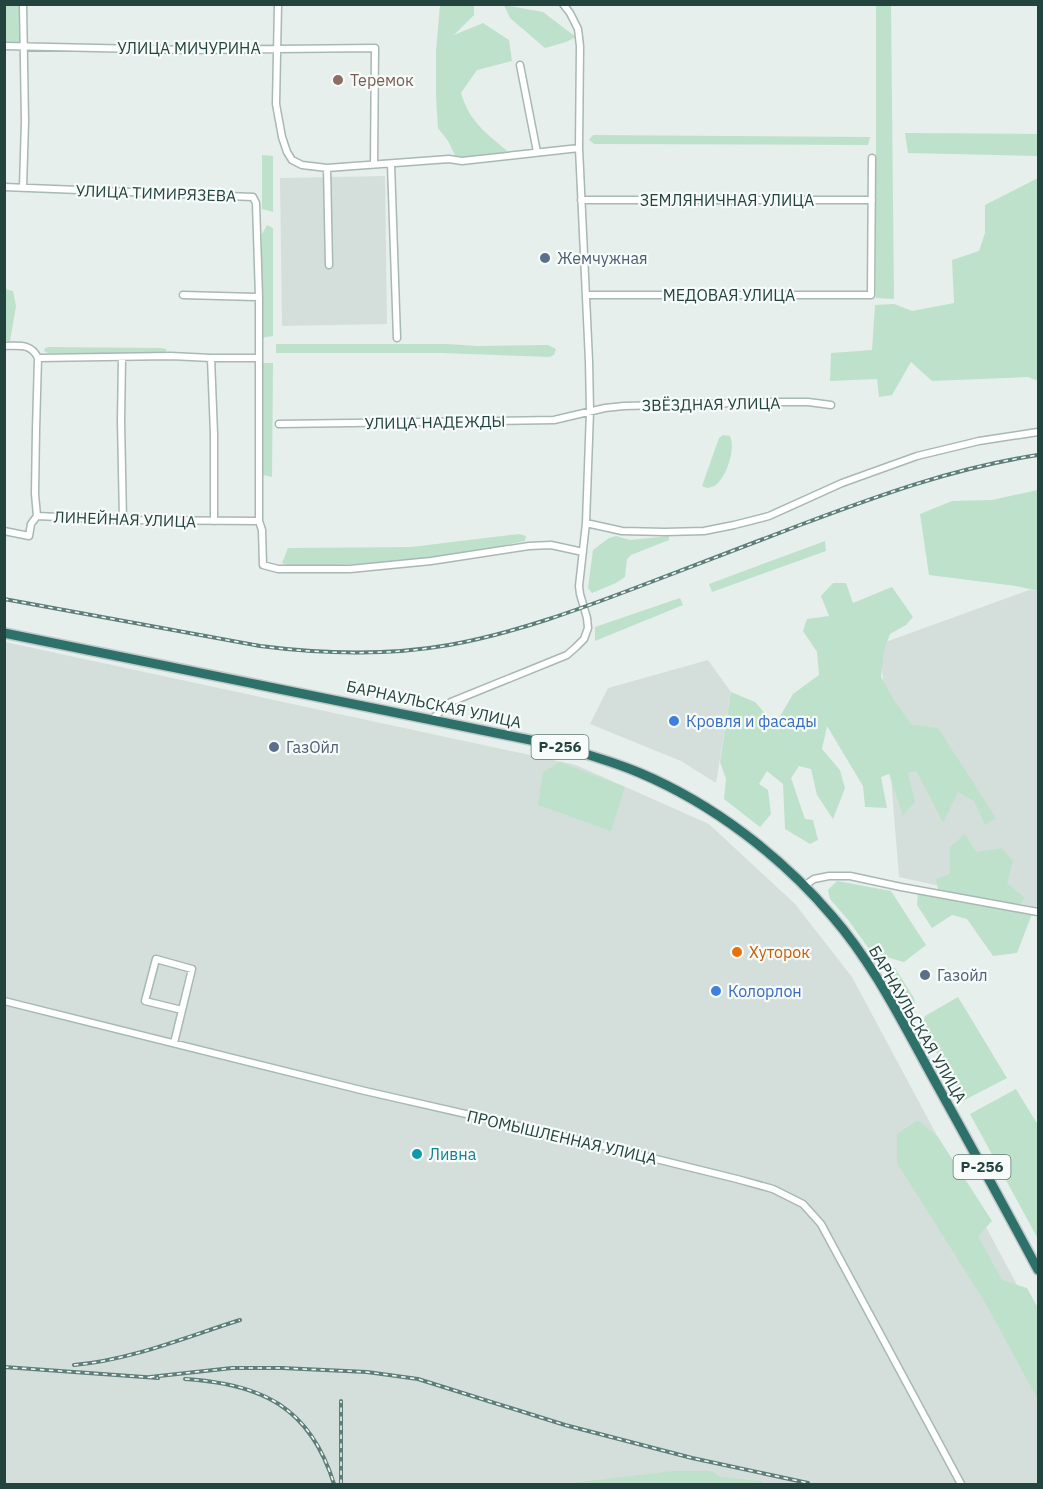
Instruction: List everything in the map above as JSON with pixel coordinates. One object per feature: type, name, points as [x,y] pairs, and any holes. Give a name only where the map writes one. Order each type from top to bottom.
[{"type":"highway","name":"БАРНАУЛЬСКАЯ УЛИЦА","points":[[4,633],[506,734],[582,752],[641,773],[682,794],[767,852],[804,886],[857,948],[893,1005],[1038,1270]]},
{"type":"street","points":[[23,4],[25,122],[23,186]]},
{"type":"street","points":[[278,4],[276,104],[287,152],[292,160],[302,165],[327,168],[449,159],[462,161],[579,148]]},
{"type":"street","points":[[432,719],[451,702],[567,655],[584,639],[588,628],[579,586],[586,524],[590,411],[579,148],[580,46],[578,29],[570,13],[562,4]]},
{"type":"street","name":"УЛИЦА МИЧУРИНА","points":[[4,46],[189,50],[375,48],[374,164]]},
{"type":"street","points":[[520,64],[537,152]]},
{"type":"street","points":[[872,158],[872,200]]},
{"type":"street","points":[[391,164],[397,338]]},
{"type":"street","points":[[327,168],[329,265]]},
{"type":"street","name":"УЛИЦА ТИМИРЯЗЕВА","points":[[4,186],[253,197],[256,203],[259,297],[260,521],[263,565],[278,569],[350,569],[551,545],[583,552]]},
{"type":"street","name":"ЗЕМЛЯНИЧНАЯ УЛИЦА","points":[[581,200],[872,200]]},
{"type":"street","name":"МЕДОВАЯ УЛИЦА","points":[[586,295],[871,295],[872,200]]},
{"type":"street","points":[[183,295],[259,297]]},
{"type":"street","points":[[4,346],[29,346],[38,358],[35,494],[37,516]]},
{"type":"street","points":[[38,358],[171,356],[259,358]]},
{"type":"street","points":[[122,358],[123,520]]},
{"type":"street","points":[[211,358],[214,521]]},
{"type":"street","name":"ЗВЁЗДНАЯ УЛИЦА","points":[[590,411],[624,406],[678,404],[807,402],[831,405]]},
{"type":"street","name":"УЛИЦА НАДЕЖДЫ","points":[[279,424],[554,420],[590,411]]},
{"type":"street","points":[[586,524],[622,531],[665,532],[704,531],[734,525],[769,516],[842,483],[917,456],[979,441],[1038,432]]},
{"type":"street","name":"ЛИНЕЙНАЯ УЛИЦА","points":[[4,531],[29,536],[31,524],[37,516],[123,520],[260,521]]},
{"type":"street","points":[[804,886],[814,879],[850,876],[1038,912]]},
{"type":"street","points":[[174,1043],[192,969],[156,959],[145,1000],[182,1010]]},
{"type":"street","name":"ПРОМЫШЛЕННАЯ УЛИЦА","points":[[4,1001],[365,1091],[705,1171],[773,1189],[803,1204],[821,1224],[961,1485]]},
{"type":"shaded area","points":[[385,176],[387,324],[282,326],[280,178]]},
{"type":"shaded area","points":[[1029,590],[1038,591],[1038,908],[899,877],[880,644]]},
{"type":"shaded area","points":[[5,642],[576,765],[709,824],[795,904],[852,977],[1038,1324],[1038,1484],[5,1484]]},
{"type":"shaded area","points":[[708,660],[731,692],[716,783],[681,761],[590,724],[608,688]]},
{"type":"green space","points":[[4,5],[20,5],[21,48],[5,49]]},
{"type":"green space","points":[[440,5],[474,5],[474,15],[454,35],[483,23],[509,40],[512,61],[477,70],[461,93],[473,119],[508,153],[456,157],[438,128],[436,51]]},
{"type":"green space","points":[[504,5],[543,12],[576,37],[545,48],[510,18]]},
{"type":"green space","points":[[876,5],[891,5],[894,299],[876,298]]},
{"type":"green space","points":[[905,133],[1038,134],[1038,156],[908,153]]},
{"type":"green space","points":[[593,135],[870,137],[868,145],[594,144],[589,140]]},
{"type":"green space","points":[[262,155],[273,156],[273,212],[262,209]]},
{"type":"green space","points":[[1038,178],[1038,381],[1028,377],[932,381],[911,362],[892,395],[879,397],[877,379],[830,381],[831,353],[872,350],[875,305],[894,304],[912,311],[954,303],[952,260],[979,251],[985,233],[985,205]]},
{"type":"green space","points":[[267,225],[273,228],[273,336],[261,338],[262,234]]},
{"type":"green space","points":[[5,289],[13,291],[16,306],[10,341],[5,341]]},
{"type":"green space","points":[[276,344],[548,345],[556,349],[554,355],[549,357],[441,353],[276,353]]},
{"type":"green space","points":[[49,347],[161,348],[167,350],[164,353],[48,353],[44,351]]},
{"type":"green space","points":[[263,363],[273,363],[272,477],[263,475]]},
{"type":"green space","points":[[723,435],[730,436],[732,441],[729,462],[720,481],[707,488],[702,486],[719,438]]},
{"type":"green space","points":[[1038,490],[1038,591],[929,575],[920,514],[952,501],[992,500]]},
{"type":"green space","points":[[519,534],[526,536],[525,541],[426,561],[291,567],[282,563],[288,548],[411,547]]},
{"type":"green space","points":[[616,536],[630,540],[669,536],[669,540],[631,555],[627,559],[625,577],[592,593],[588,588],[593,550],[609,538]]},
{"type":"green space","points":[[825,541],[826,551],[712,592],[709,584]]},
{"type":"green space","points":[[833,583],[846,583],[853,603],[892,587],[913,617],[906,625],[890,634],[884,650],[881,677],[895,702],[912,725],[938,728],[996,818],[985,825],[974,801],[958,792],[943,823],[916,771],[908,773],[915,802],[903,815],[889,774],[881,777],[887,808],[865,807],[863,786],[827,726],[822,749],[840,770],[845,788],[833,819],[817,795],[811,769],[799,766],[791,778],[805,819],[813,820],[818,840],[810,844],[785,829],[783,784],[767,771],[759,784],[768,790],[771,814],[760,827],[724,799],[726,779],[720,762],[731,692],[755,702],[775,725],[793,694],[819,675],[817,652],[803,631],[807,619],[829,616],[821,596]]},
{"type":"green space","points":[[680,598],[683,605],[595,641],[595,627]]},
{"type":"green space","points":[[560,762],[625,787],[611,831],[538,805],[543,772]]},
{"type":"green space","points":[[965,834],[976,852],[1002,848],[1013,861],[1007,883],[1025,898],[1019,906],[938,889],[936,879],[950,874],[950,847]]},
{"type":"green space","points":[[837,881],[891,891],[926,945],[904,962],[879,955],[869,949],[830,899],[828,890]]},
{"type":"green space","points":[[918,892],[1032,914],[1017,953],[993,956],[967,919],[952,915],[932,928],[917,905]]},
{"type":"green space","points":[[890,966],[895,968],[914,998],[915,1003],[909,1007],[905,1006],[885,972],[884,968]]},
{"type":"green space","points":[[958,997],[1007,1078],[963,1101],[922,1026],[925,1016]]},
{"type":"green space","points":[[1016,1089],[1038,1125],[1038,1239],[970,1114]]},
{"type":"green space","points":[[918,1120],[938,1137],[992,1221],[978,1236],[1002,1280],[1027,1288],[1038,1308],[1038,1400],[986,1304],[897,1163],[897,1134]]},
{"type":"green space","points":[[674,1471],[712,1471],[720,1477],[762,1481],[762,1484],[528,1484],[573,1483]]},
{"type":"railway","points":[[4,599],[260,646],[354,653],[425,649],[474,640],[547,620],[888,493],[977,467],[1038,455]]},
{"type":"railway","points":[[74,1365],[137,1353],[240,1320]]},
{"type":"railway","points":[[4,1367],[158,1378]]},
{"type":"railway","points":[[150,1377],[232,1368],[282,1368],[367,1372],[418,1379],[565,1425],[692,1458],[808,1483]]},
{"type":"railway","points":[[185,1379],[237,1387],[260,1394],[279,1404],[297,1418],[311,1436],[324,1458],[334,1484]]},
{"type":"railway","points":[[341,1401],[341,1484]]},
{"type":"place","name":"Теремок","points":[[338,80]]},
{"type":"place","name":"Жемчужная","points":[[545,258]]},
{"type":"place","name":"Кровля и фасады","points":[[674,721]]},
{"type":"place","name":"ГазОйл","points":[[274,747]]},
{"type":"place","name":"Хуторок","points":[[737,952]]},
{"type":"place","name":"Газойл","points":[[925,975]]},
{"type":"place","name":"Колорлон","points":[[716,991]]},
{"type":"place","name":"Ливна","points":[[417,1154]]}]
